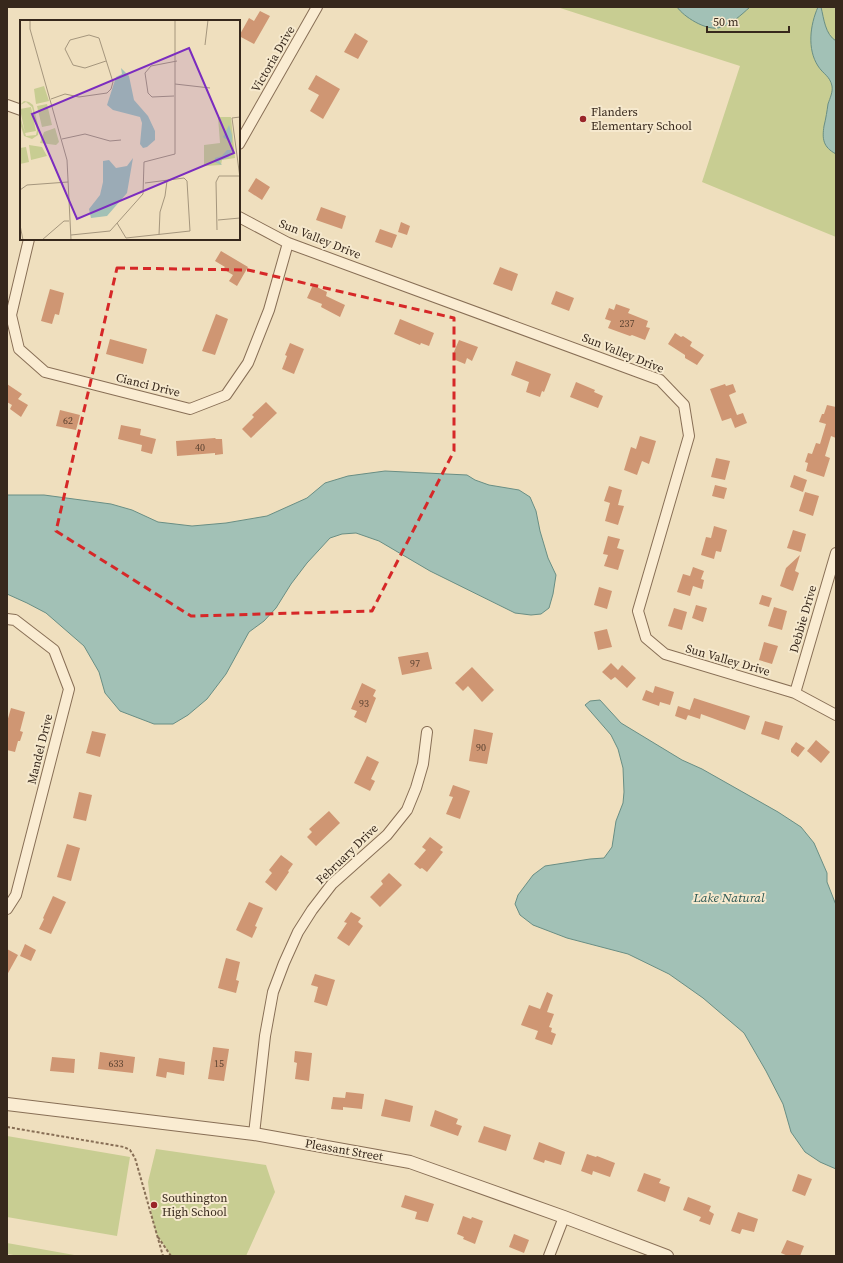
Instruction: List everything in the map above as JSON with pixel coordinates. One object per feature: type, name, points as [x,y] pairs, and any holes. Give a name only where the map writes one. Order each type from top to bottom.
[{"type":"street","name":"Victoria Drive","points":[[240,142],[317,7]]},
{"type":"street","points":[[7,104],[20,110]]},
{"type":"street","name":"Sun Valley Drive","points":[[240,218],[288,243],[660,380],[684,404],[689,436],[638,611],[646,638],[665,654],[795,693],[836,715]]},
{"type":"street","name":"Cianci Drive","points":[[29,240],[11,314],[18,349],[45,372],[190,409],[226,395],[248,363],[269,310],[288,243]]},
{"type":"street","name":"Debbie Drive","points":[[795,693],[836,553]]},
{"type":"street","name":"Mandel Drive","points":[[7,619],[15,620],[54,650],[69,689],[16,895],[7,909]]},
{"type":"street","name":"February Drive","points":[[254,1134],[265,1036],[273,992],[284,963],[298,932],[312,910],[332,884],[387,835],[406,810],[416,788],[423,764],[427,732]]},
{"type":"street","name":"Pleasant Street","points":[[7,1104],[254,1134],[410,1162],[564,1217],[667,1256]]},
{"type":"street","points":[[549,1256],[564,1217]]},
{"type":"path","points":[[7,1127],[127,1148],[132,1153],[137,1164],[164,1256]]},
{"type":"path","points":[[156,1233],[171,1256]]},
{"type":"highlighted area","points":[[117,268],[248,270],[454,318],[454,451],[372,611],[191,616],[56,531]]},
{"type":"green space","points":[[557,7],[836,7],[836,237],[702,182],[740,66]]},
{"type":"green space","points":[[7,1136],[130,1157],[117,1236],[7,1217]]},
{"type":"green space","points":[[156,1149],[266,1165],[275,1192],[246,1256],[171,1256],[156,1233],[152,1218],[148,1182]]},
{"type":"green space","points":[[7,1243],[80,1256],[20,1256],[7,1254]]},
{"type":"water","points":[[677,7],[750,7],[727,25],[713,28],[695,22]]},
{"type":"water","points":[[818,7],[821,7],[829,34],[836,41],[836,154],[828,148],[823,139],[832,86],[828,77],[818,66],[812,52],[811,45],[813,21]]},
{"type":"water","points":[[385,471],[467,475],[475,480],[489,485],[519,490],[530,497],[536,511],[548,558],[556,575],[549,608],[541,614],[531,615],[515,613],[430,571],[379,541],[356,533],[342,534],[330,538],[307,563],[291,584],[276,608],[264,621],[249,632],[226,674],[207,699],[188,715],[173,724],[154,724],[120,711],[105,693],[99,672],[84,646],[46,613],[7,594],[7,495],[44,495],[111,504],[132,510],[158,522],[192,526],[226,523],[267,516],[307,498],[325,483],[348,476]]},
{"type":"water","name":"Lake Natural","points":[[600,700],[621,723],[682,760],[702,769],[778,812],[801,827],[814,843],[827,873],[827,882],[836,905],[836,1169],[820,1162],[805,1152],[791,1132],[783,1104],[744,1033],[703,998],[669,974],[628,954],[567,938],[533,925],[520,915],[515,904],[518,895],[533,875],[545,866],[604,858],[612,847],[616,821],[623,803],[623,768],[618,749],[611,735],[585,705],[590,701]]},
{"type":"building","points":[[260,11],[270,16],[254,44],[240,37],[240,34],[249,18],[254,21]]},
{"type":"building","points":[[355,33],[368,41],[358,59],[344,52]]},
{"type":"building","points":[[316,75],[340,89],[323,119],[310,111],[319,95],[308,89]]},
{"type":"building","points":[[256,178],[270,187],[262,200],[248,191]]},
{"type":"building","points":[[321,207],[346,216],[342,229],[316,220]]},
{"type":"building","points":[[401,222],[410,226],[407,235],[398,232]]},
{"type":"building","points":[[380,229],[397,235],[392,248],[375,242]]},
{"type":"building","points":[[221,251],[248,267],[237,286],[229,281],[233,275],[223,269],[225,267],[215,261]]},
{"type":"building","points":[[500,267],[518,274],[512,291],[493,284]]},
{"type":"building","points":[[313,285],[327,292],[326,296],[345,305],[340,317],[321,307],[322,304],[307,298]]},
{"type":"building","points":[[50,289],[64,293],[59,315],[55,314],[52,324],[41,321]]},
{"type":"building","points":[[556,291],[574,298],[569,311],[551,304]]},
{"type":"building","points":[[616,304],[630,309],[628,313],[648,321],[646,327],[650,328],[645,340],[608,328],[611,321],[605,319],[609,308],[614,310]]},
{"type":"building","points":[[216,314],[228,319],[215,355],[202,351]]},
{"type":"building","points":[[400,319],[434,333],[429,346],[421,343],[420,345],[394,334]]},
{"type":"building","points":[[675,333],[692,342],[690,346],[704,355],[697,365],[685,358],[685,355],[668,344]]},
{"type":"building","points":[[110,339],[147,349],[143,364],[106,354]]},
{"type":"building","points":[[459,340],[478,347],[472,361],[467,358],[465,364],[453,359],[455,355],[453,354]]},
{"type":"building","points":[[290,343],[304,349],[294,374],[282,369],[287,356],[285,355]]},
{"type":"building","points":[[516,361],[551,374],[544,392],[542,391],[540,397],[526,392],[529,382],[511,375]]},
{"type":"building","points":[[576,382],[595,390],[594,392],[603,396],[598,408],[570,397]]},
{"type":"building","points":[[7,384],[22,394],[18,399],[28,405],[21,417],[10,409],[12,405],[7,402]]},
{"type":"building","points":[[725,384],[726,386],[733,384],[736,392],[729,395],[737,415],[743,413],[747,423],[735,428],[731,418],[722,421],[710,389]]},
{"type":"building","points":[[266,402],[277,413],[251,438],[242,429],[254,417],[252,415]]},
{"type":"building","points":[[827,405],[836,407],[836,438],[831,436],[825,456],[830,458],[824,477],[806,471],[808,463],[805,462],[808,453],[812,454],[816,443],[820,444],[826,424],[819,422]]},
{"type":"building","points":[[60,410],[80,415],[76,430],[56,426]]},
{"type":"building","points":[[121,425],[141,429],[140,435],[156,439],[152,454],[141,451],[142,445],[118,439]]},
{"type":"building","points":[[640,436],[656,441],[649,464],[642,461],[637,475],[624,470],[631,447],[636,449]]},
{"type":"building","points":[[215,438],[222,439],[223,454],[215,455],[215,453],[177,456],[176,441]]},
{"type":"building","points":[[716,458],[730,461],[725,480],[711,477]]},
{"type":"building","points":[[794,475],[807,480],[803,492],[790,487]]},
{"type":"building","points":[[715,485],[727,488],[724,499],[712,496]]},
{"type":"building","points":[[609,486],[622,490],[618,505],[624,506],[618,525],[605,521],[610,503],[604,501]]},
{"type":"building","points":[[805,492],[819,496],[813,516],[799,511]]},
{"type":"building","points":[[714,526],[727,530],[721,552],[716,551],[714,559],[701,555],[706,537],[711,538]]},
{"type":"building","points":[[793,530],[806,534],[801,552],[787,548]]},
{"type":"building","points":[[608,536],[620,539],[617,548],[624,550],[618,570],[604,566],[608,555],[603,554]]},
{"type":"building","points":[[800,555],[795,571],[799,573],[793,591],[780,586],[786,568]]},
{"type":"building","points":[[693,567],[704,571],[701,579],[704,580],[702,589],[693,586],[690,596],[677,592],[683,574],[690,576]]},
{"type":"building","points":[[599,587],[612,591],[607,609],[594,605]]},
{"type":"building","points":[[762,595],[772,598],[769,607],[759,604]]},
{"type":"building","points":[[696,605],[707,608],[703,622],[692,618]]},
{"type":"building","points":[[774,607],[787,611],[782,630],[768,626]]},
{"type":"building","points":[[674,608],[687,612],[682,630],[668,626]]},
{"type":"building","points":[[607,629],[612,647],[598,650],[594,632]]},
{"type":"building","points":[[764,642],[778,646],[772,664],[759,660]]},
{"type":"building","points":[[428,652],[432,669],[402,675],[398,657]]},
{"type":"building","points":[[611,663],[618,670],[622,665],[636,678],[627,688],[615,677],[611,680],[602,672]]},
{"type":"building","points":[[472,667],[494,690],[482,702],[468,686],[463,691],[455,683]]},
{"type":"building","points":[[362,683],[376,690],[373,696],[376,698],[366,723],[354,717],[357,711],[351,709]]},
{"type":"building","points":[[655,686],[674,692],[670,705],[660,702],[659,706],[642,700],[646,690],[653,693]]},
{"type":"building","points":[[694,698],[750,716],[745,730],[701,714],[700,719],[688,715]]},
{"type":"building","points":[[678,706],[690,710],[686,720],[675,716]]},
{"type":"building","points":[[11,708],[25,712],[20,731],[23,732],[20,741],[18,741],[15,752],[7,750],[7,722]]},
{"type":"building","points":[[765,721],[783,726],[779,740],[761,734]]},
{"type":"building","points":[[474,729],[493,733],[487,764],[469,761]]},
{"type":"building","points":[[92,731],[106,734],[100,757],[86,753]]},
{"type":"building","points":[[816,740],[830,752],[821,763],[807,751]]},
{"type":"building","points":[[796,742],[805,748],[798,757],[791,752],[791,749]]},
{"type":"building","points":[[367,756],[379,762],[371,779],[375,781],[370,791],[354,783]]},
{"type":"building","points":[[453,785],[470,791],[460,819],[446,814],[453,797],[449,796]]},
{"type":"building","points":[[79,792],[92,795],[86,821],[73,818]]},
{"type":"building","points":[[329,811],[340,823],[316,846],[307,837],[312,832],[309,829]]},
{"type":"building","points":[[430,837],[443,847],[440,850],[443,852],[427,872],[414,864],[426,850],[422,847]]},
{"type":"building","points":[[67,844],[80,848],[71,881],[57,877]]},
{"type":"building","points":[[281,855],[293,864],[276,891],[265,882],[272,873],[269,870]]},
{"type":"building","points":[[389,873],[402,885],[380,907],[370,897],[383,884],[381,881]]},
{"type":"building","points":[[53,896],[66,902],[51,934],[39,929]]},
{"type":"building","points":[[249,902],[263,908],[255,926],[257,927],[252,938],[236,930]]},
{"type":"building","points":[[351,912],[361,918],[358,922],[363,926],[349,946],[337,938],[347,923],[344,922]]},
{"type":"building","points":[[25,944],[36,950],[31,961],[20,956]]},
{"type":"building","points":[[7,949],[18,955],[7,975]]},
{"type":"building","points":[[226,958],[240,962],[236,980],[239,981],[236,993],[218,988]]},
{"type":"building","points":[[315,974],[335,980],[327,1006],[314,1002],[318,987],[311,985]]},
{"type":"building","points":[[547,992],[553,995],[547,1012],[554,1014],[549,1027],[552,1028],[551,1032],[556,1034],[552,1045],[535,1039],[538,1031],[521,1025],[529,1005],[540,1009]]},
{"type":"building","points":[[213,1047],[229,1049],[224,1081],[208,1079]]},
{"type":"building","points":[[295,1051],[312,1053],[309,1081],[295,1079],[297,1063],[294,1062]]},
{"type":"building","points":[[100,1052],[135,1057],[133,1073],[98,1069]]},
{"type":"building","points":[[52,1057],[75,1059],[74,1073],[50,1071]]},
{"type":"building","points":[[159,1058],[185,1062],[184,1075],[167,1072],[166,1078],[156,1076]]},
{"type":"building","points":[[346,1092],[364,1094],[362,1109],[343,1107],[343,1110],[331,1109],[333,1097],[345,1098]]},
{"type":"building","points":[[385,1099],[413,1106],[410,1122],[381,1116]]},
{"type":"building","points":[[435,1110],[458,1119],[456,1124],[462,1126],[458,1136],[430,1126]]},
{"type":"building","points":[[484,1126],[511,1135],[506,1151],[478,1142]]},
{"type":"building","points":[[539,1142],[565,1152],[561,1165],[545,1160],[544,1163],[533,1159]]},
{"type":"building","points":[[587,1154],[615,1163],[610,1177],[593,1171],[592,1175],[581,1171]]},
{"type":"building","points":[[644,1173],[661,1179],[659,1183],[670,1187],[665,1202],[637,1191]]},
{"type":"building","points":[[798,1174],[812,1179],[805,1196],[792,1191]]},
{"type":"building","points":[[405,1195],[434,1204],[428,1222],[415,1219],[417,1212],[401,1207]]},
{"type":"building","points":[[688,1197],[711,1206],[709,1211],[714,1214],[710,1225],[699,1221],[701,1217],[683,1210]]},
{"type":"building","points":[[738,1212],[758,1219],[754,1232],[742,1229],[740,1234],[731,1231]]},
{"type":"building","points":[[463,1216],[471,1219],[472,1217],[483,1221],[475,1244],[463,1239],[464,1237],[457,1234]]},
{"type":"building","points":[[514,1234],[529,1240],[524,1253],[509,1247]]},
{"type":"building","points":[[787,1240],[804,1246],[800,1256],[788,1256],[781,1253]]},
{"type":"place","name":"Flanders Elementary School","points":[[583,119]]},
{"type":"place","name":"Southington High School","points":[[154,1205]]}]
